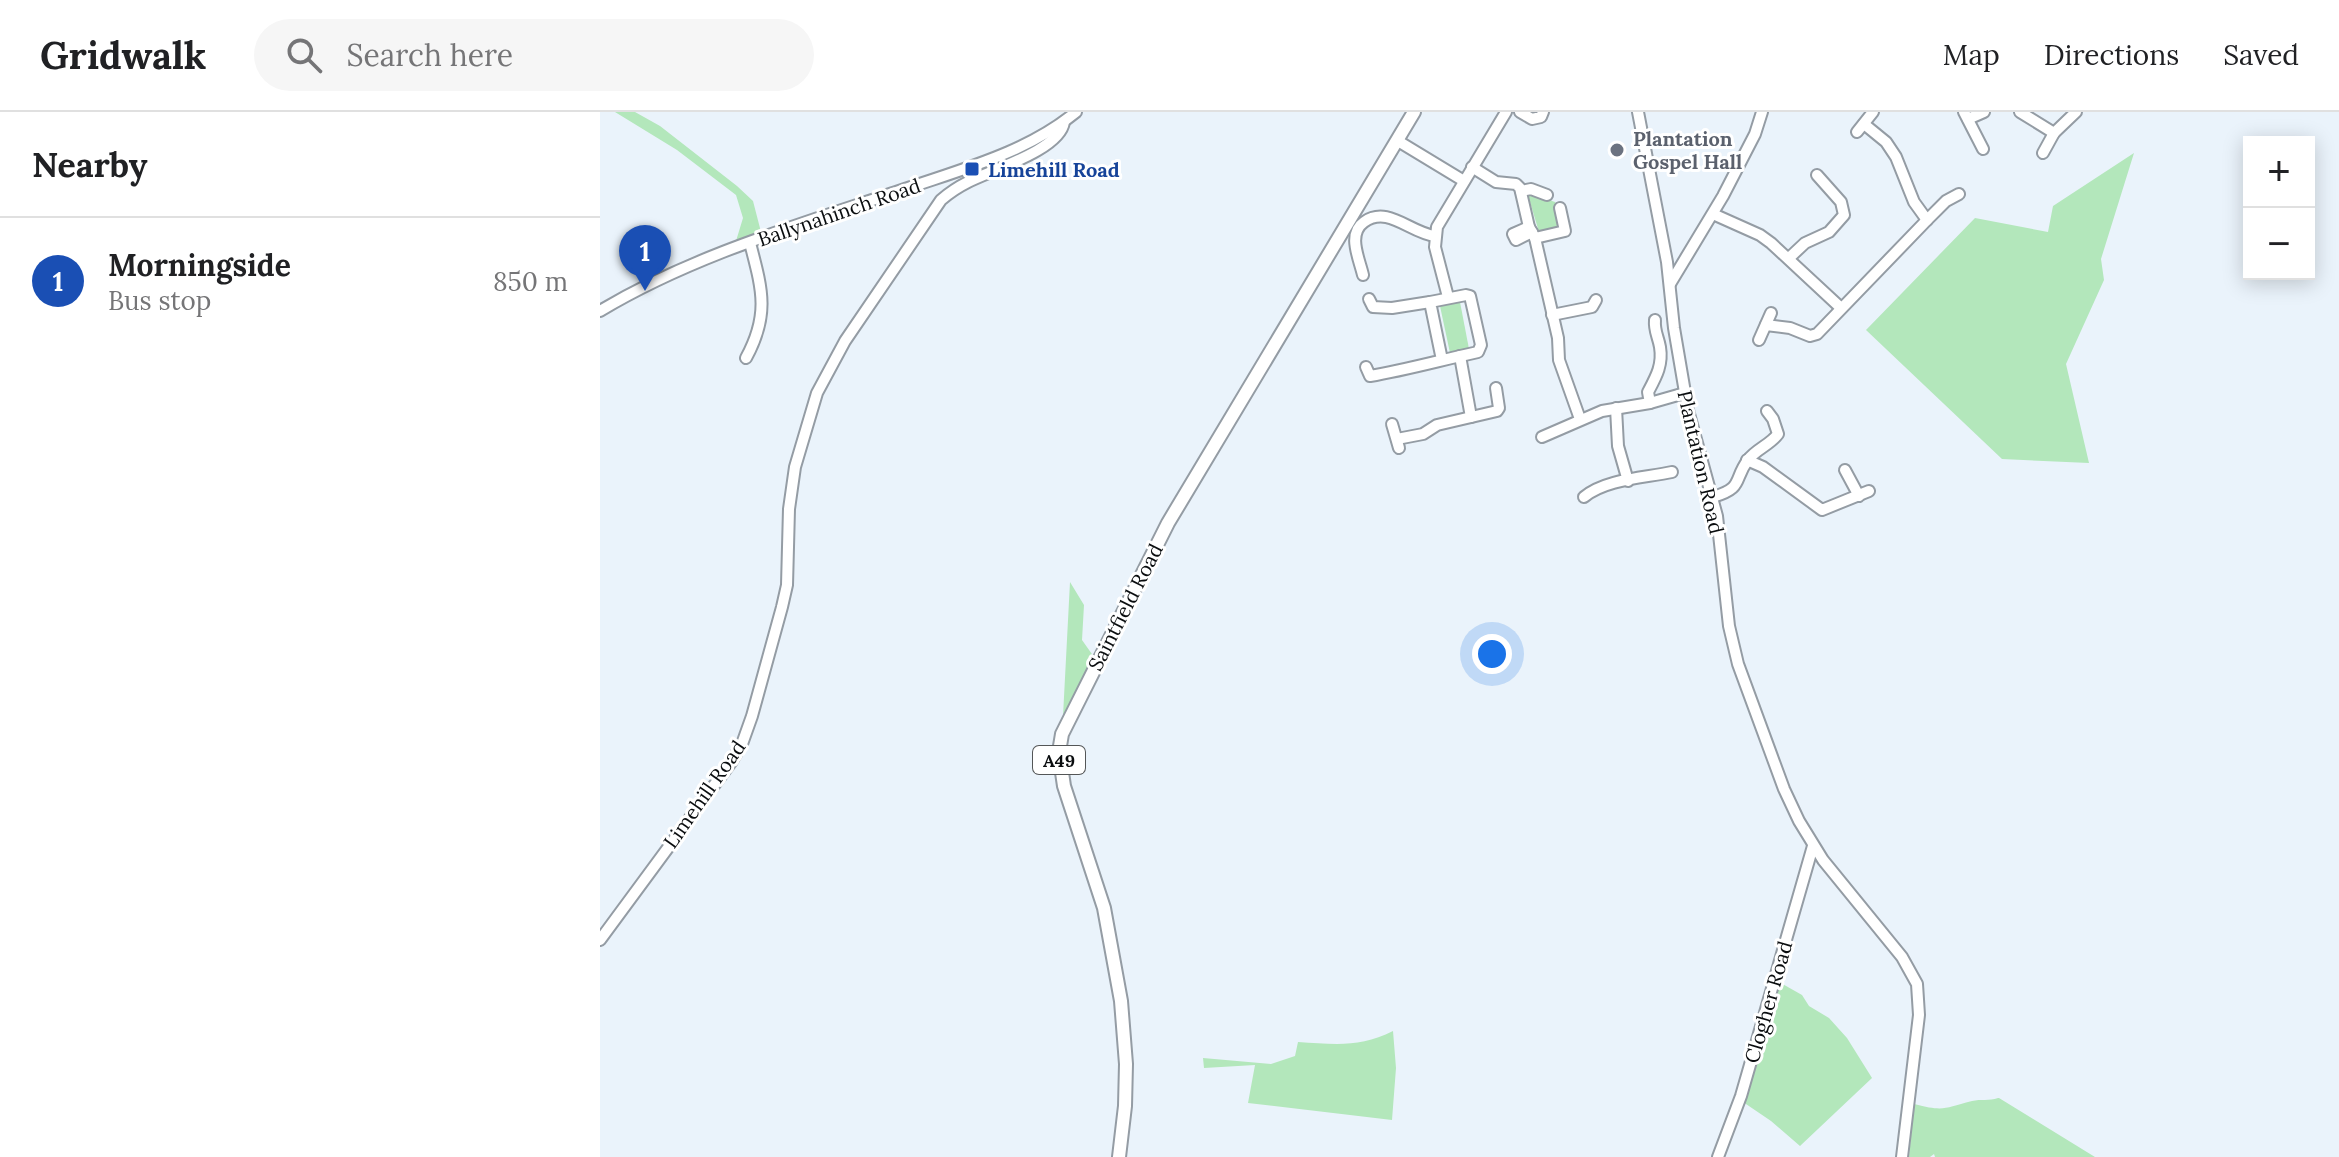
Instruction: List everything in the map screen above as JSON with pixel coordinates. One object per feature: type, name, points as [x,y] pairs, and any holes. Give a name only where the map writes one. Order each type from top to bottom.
[{"type":"main road","name":"Saintfield Road","points":[[1119,1157],[1126,1064],[1121,1001],[1104,908],[1064,786],[1059,752],[1062,734],[1168,523],[1414,112]]},
{"type":"street","name":"Ballynahinch Road","points":[[600,311],[680,270],[990,159],[1035,140],[1076,112]]},
{"type":"street","points":[[1448,297],[1435,247],[1437,227],[1506,112]]},
{"type":"street","points":[[1520,112],[1532,119],[1542,114]]},
{"type":"street","name":"Plantation Road","points":[[1638,112],[1666,253],[1674,328],[1690,423],[1713,497],[1729,626],[1738,664],[1784,789],[1813,846],[1902,957],[1917,984],[1919,1015],[1902,1157]]},
{"type":"street","points":[[1670,284],[1713,214],[1755,134],[1762,112]]},
{"type":"street","points":[[1873,112],[1860,128],[1886,142],[1896,157],[1914,202],[1927,220]]},
{"type":"street","points":[[1983,149],[1966,116],[1984,112]]},
{"type":"street","points":[[2020,112],[2054,133]]},
{"type":"street","points":[[2043,153],[2054,133],[2076,112]]},
{"type":"street","name":"Limehill Road","points":[[600,940],[742,744],[787,585],[789,509],[795,467],[817,393],[845,341],[941,200],[961,185],[1043,146],[1062,130],[1064,122]]},
{"type":"street","points":[[1398,141],[1464,181]]},
{"type":"street","points":[[1472,167],[1496,182],[1519,185],[1558,338],[1559,360],[1580,419]]},
{"type":"street","points":[[1789,258],[1811,240],[1829,232],[1844,215],[1841,202],[1815,175]]},
{"type":"street","points":[[1521,191],[1531,189],[1547,195]]},
{"type":"street","points":[[1766,325],[1790,328],[1810,336],[1817,334],[1946,201],[1959,194]]},
{"type":"street","points":[[1532,232],[1565,231],[1560,208]]},
{"type":"street","points":[[1363,275],[1354,237],[1356,229],[1378,210],[1435,236]]},
{"type":"street","points":[[1713,214],[1760,235],[1841,308]]},
{"type":"street","points":[[746,358],[763,307],[750,243]]},
{"type":"street","points":[[1666,253],[1690,253]]},
{"type":"street","points":[[1367,375],[1412,369],[1478,352],[1481,345],[1470,296],[1392,308],[1370,306]]},
{"type":"street","points":[[1430,302],[1442,360]]},
{"type":"street","points":[[1552,315],[1594,306]]},
{"type":"street","points":[[1759,340],[1771,313]]},
{"type":"street","points":[[1650,403],[1648,392],[1660,369],[1655,320]]},
{"type":"street","points":[[1460,356],[1471,417]]},
{"type":"street","points":[[1392,424],[1398,444],[1437,425],[1497,411],[1496,388]]},
{"type":"street","points":[[1548,432],[1616,408],[1685,393]]},
{"type":"street","points":[[1616,408],[1618,446],[1628,481]]},
{"type":"street","points":[[1713,497],[1734,486],[1747,460],[1778,434],[1767,411]]},
{"type":"street","points":[[1747,460],[1763,467],[1822,510],[1864,494],[1845,470]]},
{"type":"street","points":[[1584,497],[1609,484],[1672,472]]},
{"type":"street","name":"Clogher Road","points":[[1718,1157],[1741,1096],[1813,846]]},
{"type":"green space","points":[[615,112],[635,112],[660,126],[737,186],[753,201],[761,232],[736,241],[743,218],[736,195],[677,150]]},
{"type":"green space","points":[[2134,153],[2101,259],[2104,280],[2066,364],[2089,463],[2002,459],[1866,330],[1975,218],[2048,232],[2053,206]]},
{"type":"green space","points":[[1527,192],[1555,202],[1560,227],[1539,232]]},
{"type":"green space","points":[[1460,302],[1469,349],[1450,353],[1440,306]]},
{"type":"green space","points":[[1070,582],[1084,605],[1082,640],[1094,657],[1063,716]]},
{"type":"green space","points":[[1779,982],[1802,995],[1809,1006],[1829,1018],[1847,1038],[1872,1078],[1800,1146],[1743,1102]]},
{"type":"green space","points":[[1393,1031],[1396,1068],[1392,1120],[1248,1103],[1255,1065],[1204,1068],[1203,1058],[1271,1064],[1295,1056],[1298,1042],[1358,1042]]},
{"type":"green space","points":[[1998,1098],[2095,1157],[1935,1157],[1934,1154],[1930,1157],[1909,1157],[1914,1104],[1944,1108]]},
{"type":"place","name":"Plantation Gospel Hall","points":[[1617,150]]},
{"type":"place","name":"Limehill Road","points":[[972,169]]},
{"type":"place","name":"Morningside","points":[[645,291]]}]
